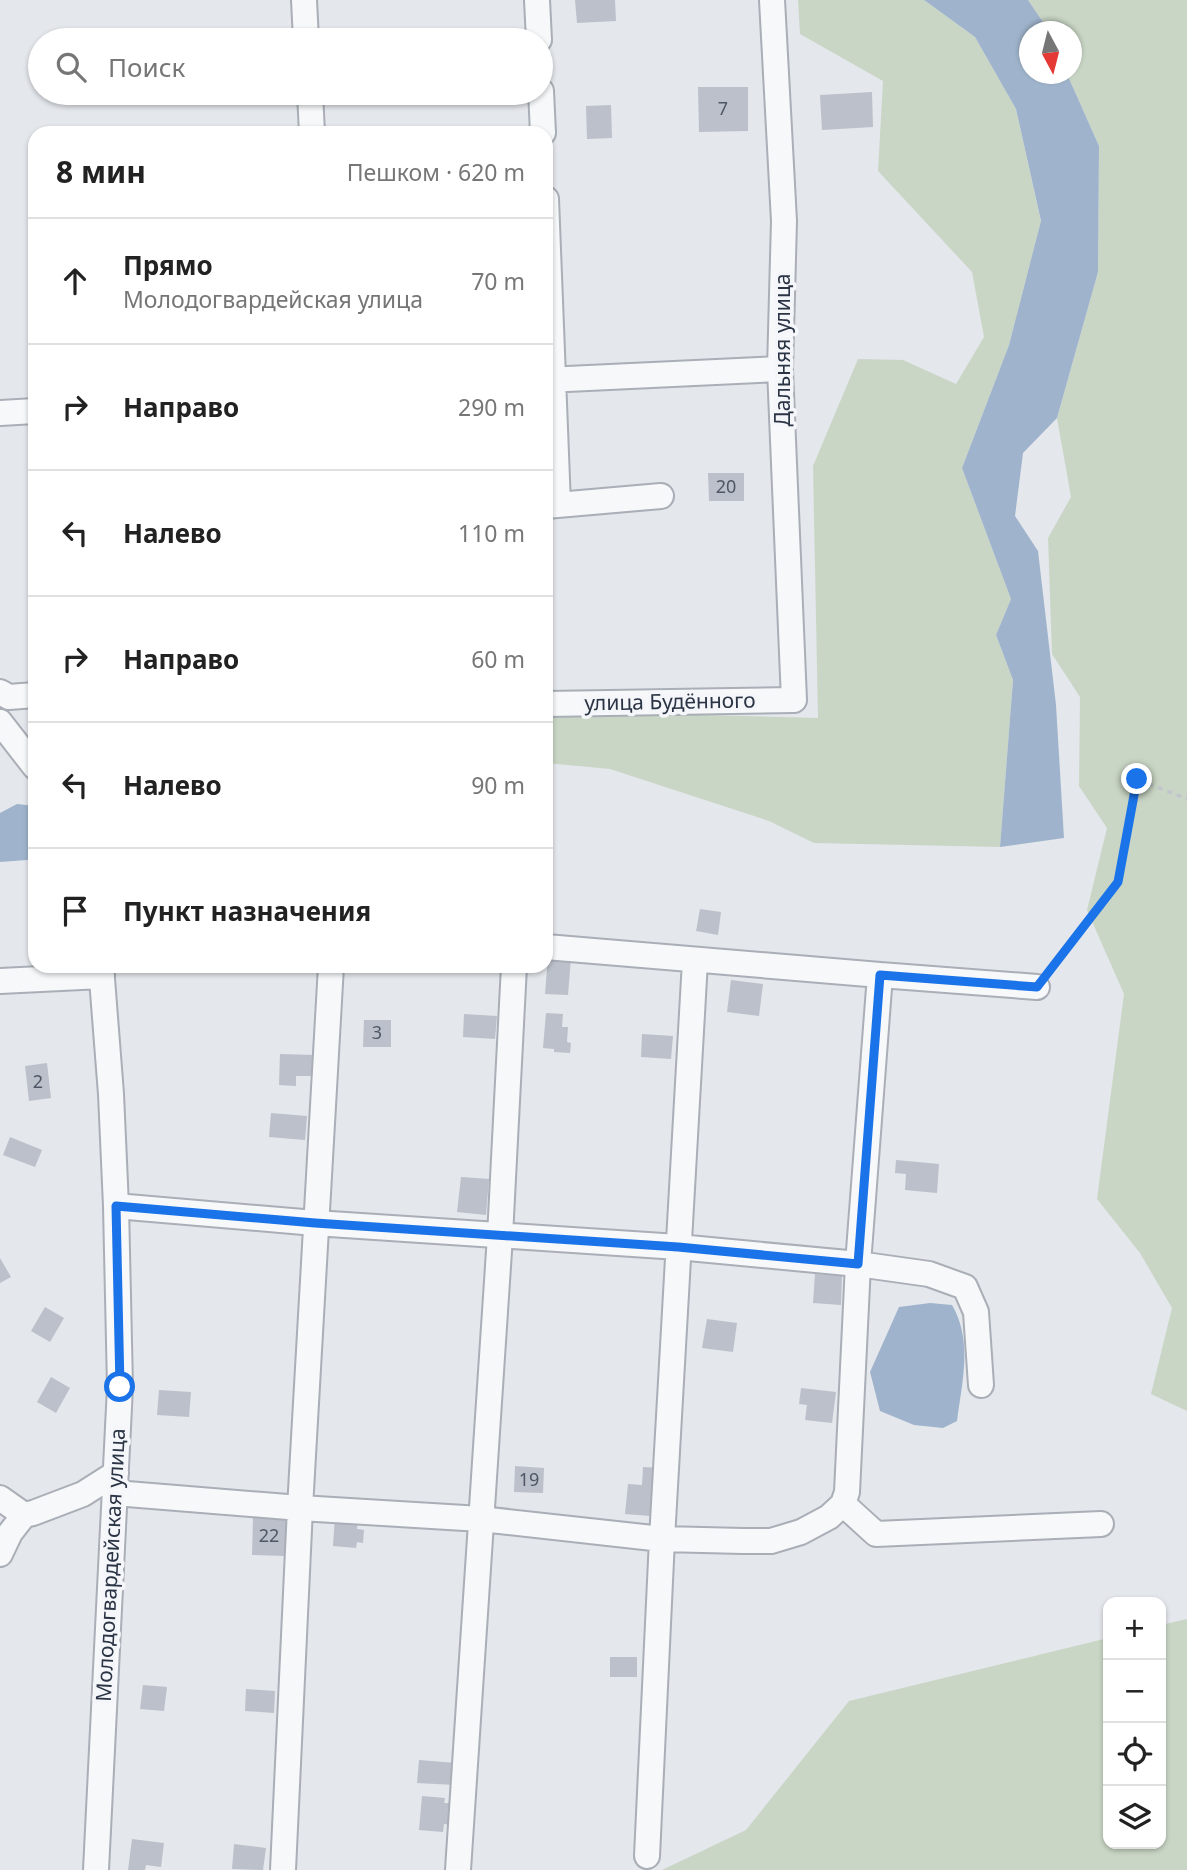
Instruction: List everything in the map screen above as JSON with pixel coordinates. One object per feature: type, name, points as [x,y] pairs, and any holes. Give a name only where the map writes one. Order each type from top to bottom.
[{"type":"street","points":[[304,0],[305,28]]},
{"type":"street","points":[[537,0],[538,28]]},
{"type":"street","name":"Дальняя улица","points":[[772,0],[784,221],[780,369],[794,700]]},
{"type":"street","points":[[311,105],[312,126]]},
{"type":"street","points":[[542,105],[543,126]]},
{"type":"street","points":[[553,380],[780,369]]},
{"type":"street","points":[[0,413],[28,411]]},
{"type":"street","points":[[553,506],[661,496]]},
{"type":"street","points":[[0,692],[9,697],[28,696]]},
{"type":"street","name":"улица Будённого","points":[[553,704],[794,700]]},
{"type":"street","points":[[0,722],[28,758]]},
{"type":"street","points":[[553,948],[1037,987]]},
{"type":"street","points":[[647,1856],[695,961]]},
{"type":"street","points":[[0,981],[81,973]]},
{"type":"street","name":"Молодогвардейская улица","points":[[96,1870],[120,1387],[111,1094],[101,973]]},
{"type":"street","points":[[283,1870],[315,1223],[331,973]]},
{"type":"street","points":[[458,1870],[514,973]]},
{"type":"street","points":[[0,1554],[10,1533],[24,1515],[116,1483],[300,1508],[481,1519],[662,1539],[772,1541],[801,1532],[829,1517],[843,1504],[847,1492],[858,1264],[880,975]]},
{"type":"street","points":[[116,1206],[315,1223],[678,1247],[858,1264],[929,1274],[965,1287],[976,1312],[981,1385]]},
{"type":"street","points":[[0,1498],[24,1515]]},
{"type":"street","points":[[843,1504],[876,1534],[1101,1524]]},
{"type":"path","points":[[1037,987],[1118,882],[1137,779],[1187,799]]},
{"type":"green space","points":[[798,0],[924,0],[975,37],[1016,109],[1041,222],[1009,345],[962,468],[1011,599],[996,635],[1013,680],[1000,847],[814,843],[769,821],[610,769],[553,764],[553,713],[557,711],[818,718],[813,466],[858,359],[903,360],[956,384],[984,337],[972,272],[878,171],[883,81],[800,34]]},
{"type":"green space","points":[[1028,0],[1187,0],[1187,1411],[1151,1394],[1172,1308],[1140,1253],[1097,1199],[1124,994],[1087,910],[1107,828],[1079,786],[1080,697],[1052,654],[1048,538],[1071,497],[1057,418],[1098,272],[1099,146],[1071,84],[1082,84],[1082,21],[1042,21]]},
{"type":"green space","points":[[1187,1619],[1187,1870],[662,1870],[746,1830],[849,1701],[1103,1639],[1103,1849],[1166,1849],[1166,1624]]},
{"type":"water","points":[[924,0],[1028,0],[1042,21],[1019,21],[1019,84],[1071,84],[1099,146],[1098,272],[1057,418],[1023,453],[1015,516],[1038,551],[1056,705],[1064,838],[1000,847],[1013,680],[996,635],[1011,599],[962,468],[1009,345],[1041,221],[1016,109],[975,37]]},
{"type":"water","points":[[17,804],[28,805],[28,860],[0,862],[0,813]]},
{"type":"water","points":[[930,1303],[952,1305],[964,1347],[957,1421],[943,1428],[914,1425],[880,1411],[870,1372],[899,1307]]},
{"type":"building","points":[[575,0],[615,0],[616,21],[577,23]]},
{"type":"building","points":[[698,87],[748,87],[748,131],[699,132]]},
{"type":"building","points":[[872,92],[873,127],[822,130],[820,95]]},
{"type":"building","points":[[611,105],[612,138],[587,139],[586,106]]},
{"type":"building","points":[[708,473],[744,473],[744,501],[709,501]]},
{"type":"building","points":[[700,909],[721,912],[718,935],[696,931]]},
{"type":"building","points":[[553,956],[571,958],[568,995],[545,994],[547,973],[553,973]]},
{"type":"building","points":[[731,980],[763,984],[759,1016],[727,1012]]},
{"type":"building","points":[[546,1013],[563,1014],[562,1027],[568,1027],[567,1042],[571,1043],[570,1053],[543,1048]]},
{"type":"building","points":[[464,1014],[497,1016],[495,1039],[463,1037]]},
{"type":"building","points":[[364,1020],[391,1020],[391,1047],[363,1047]]},
{"type":"building","points":[[642,1034],[673,1036],[671,1059],[641,1057]]},
{"type":"building","points":[[280,1054],[315,1055],[314,1076],[296,1076],[296,1086],[279,1085]]},
{"type":"building","points":[[47,1063],[51,1098],[29,1101],[25,1066]]},
{"type":"building","points":[[271,1113],[307,1116],[305,1140],[269,1137]]},
{"type":"building","points":[[10,1137],[42,1150],[35,1167],[3,1155]]},
{"type":"building","points":[[896,1160],[939,1164],[937,1193],[905,1190],[906,1174],[895,1173]]},
{"type":"building","points":[[461,1177],[489,1179],[486,1215],[457,1212]]},
{"type":"building","points":[[0,1258],[11,1277],[0,1283]]},
{"type":"building","points":[[815,1274],[842,1276],[841,1305],[813,1303]]},
{"type":"building","points":[[45,1307],[64,1318],[50,1342],[31,1331]]},
{"type":"building","points":[[707,1319],[737,1323],[733,1352],[702,1348]]},
{"type":"building","points":[[51,1377],[70,1388],[56,1413],[37,1402]]},
{"type":"building","points":[[801,1388],[836,1392],[832,1423],[805,1420],[807,1405],[799,1404]]},
{"type":"building","points":[[159,1390],[191,1392],[189,1417],[157,1415]]},
{"type":"building","points":[[515,1466],[544,1468],[543,1493],[514,1492]]},
{"type":"building","points":[[643,1467],[662,1468],[661,1487],[652,1486],[650,1516],[625,1514],[628,1484],[642,1485]]},
{"type":"building","points":[[335,1515],[358,1517],[357,1529],[364,1530],[363,1543],[357,1542],[356,1548],[333,1546]]},
{"type":"building","points":[[253,1517],[286,1518],[285,1556],[252,1555]]},
{"type":"building","points":[[610,1657],[637,1657],[637,1677],[610,1677]]},
{"type":"building","points":[[143,1685],[167,1687],[164,1711],[140,1709]]},
{"type":"building","points":[[246,1689],[275,1691],[274,1713],[245,1711]]},
{"type":"building","points":[[419,1760],[456,1763],[455,1785],[417,1783]]},
{"type":"building","points":[[422,1796],[445,1798],[444,1803],[453,1803],[451,1825],[444,1824],[443,1832],[419,1830]]},
{"type":"building","points":[[132,1839],[164,1843],[161,1867],[146,1865],[145,1870],[128,1870]]},
{"type":"building","points":[[234,1844],[266,1848],[263,1870],[232,1869]]},
{"type":"route","points":[[120,1387],[116,1206],[315,1223],[678,1247],[858,1264],[880,975],[1037,987],[1118,882],[1137,779]]}]
